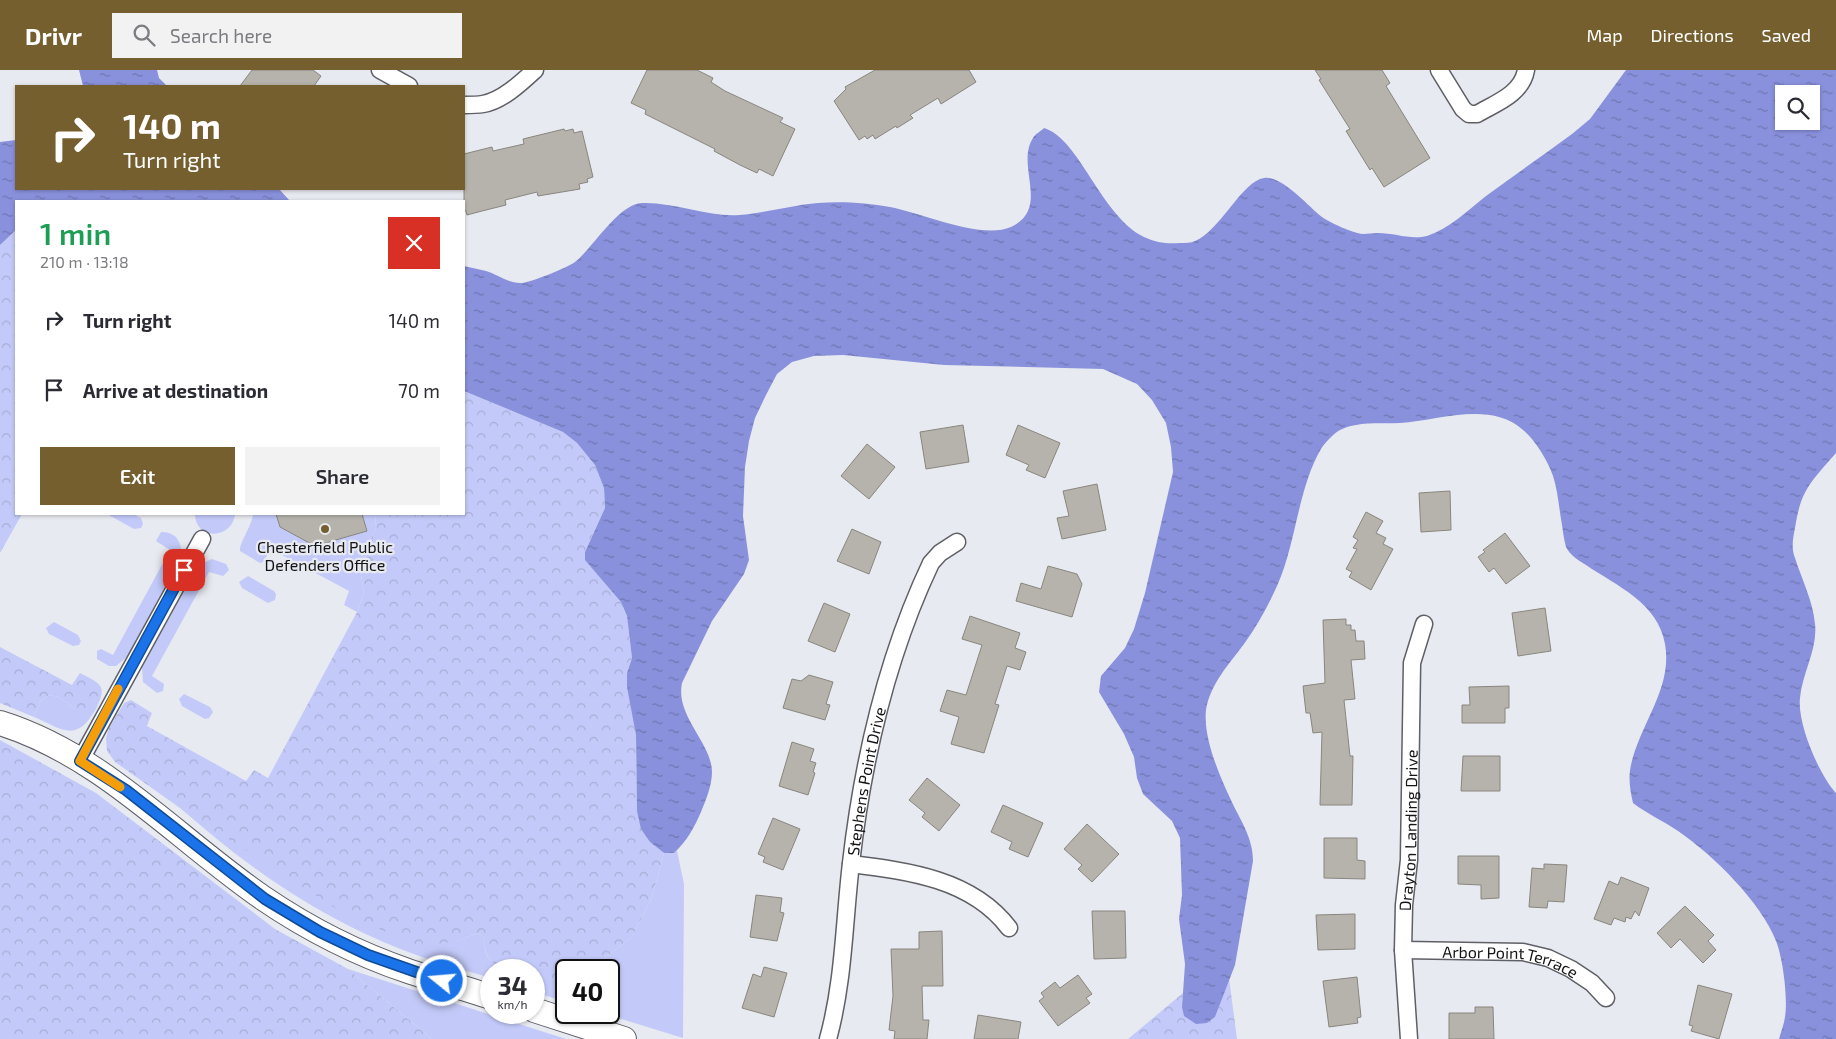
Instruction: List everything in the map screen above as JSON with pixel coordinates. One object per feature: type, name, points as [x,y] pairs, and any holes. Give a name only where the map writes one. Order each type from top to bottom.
[{"type":"street","points":[[380,70],[407,85]]},
{"type":"street","points":[[465,105],[484,104],[495,100],[519,85],[536,70]]},
{"type":"street","points":[[1439,70],[1463,109],[1469,114],[1477,114],[1518,89],[1525,79],[1526,70]]},
{"type":"street","points":[[80,761],[202,539]]},
{"type":"street","name":"Stephens Point Drive","points":[[828,1039],[842,976],[851,864],[860,797],[880,701],[896,646],[931,564],[940,553],[957,542]]},
{"type":"street","name":"Drayton Landing Drive","points":[[1409,1039],[1403,950],[1404,905],[1409,860],[1412,663],[1424,624]]},
{"type":"street","points":[[0,723],[37,738],[80,761],[126,790],[265,899],[320,932],[368,955],[408,971],[480,993]]},
{"type":"street","points":[[851,864],[907,872],[968,892],[983,900],[1009,928]]},
{"type":"street","name":"Arbor Point Terrace","points":[[1403,950],[1523,952],[1548,958],[1571,969],[1592,983],[1606,998]]},
{"type":"street","points":[[545,1014],[624,1039]]},
{"type":"green space","points":[[15,231],[15,515],[21,515],[0,553],[0,245]]},
{"type":"green space","points":[[465,391],[563,432],[577,443],[595,465],[604,488],[605,508],[585,552],[621,602],[627,616],[632,658],[627,673],[636,735],[637,811],[650,842],[664,853],[652,897],[632,937],[603,959],[555,959],[555,984],[545,981],[545,959],[490,959],[485,949],[485,938],[478,933],[457,941],[420,947],[341,912],[227,838],[212,835],[180,808],[115,762],[107,751],[106,738],[109,728],[124,703],[131,700],[152,713],[147,726],[246,781],[254,770],[268,778],[357,612],[364,593],[359,563],[376,528],[375,515],[465,515]]},
{"type":"green space","points":[[109,515],[135,515],[141,518],[143,524],[141,528],[134,529]]},
{"type":"green space","points":[[195,515],[235,515],[232,523],[221,533],[207,532],[201,529]]},
{"type":"green space","points":[[253,515],[375,515],[376,528],[359,563],[364,593],[357,612],[344,605],[349,591],[271,549],[263,562],[260,563],[240,551]]},
{"type":"green space","points":[[161,532],[167,532],[176,537],[179,541],[181,556],[127,657],[116,666],[109,666],[97,659],[97,651],[101,649],[113,655],[170,550],[156,541]]},
{"type":"green space","points":[[212,559],[226,564],[229,570],[223,576],[209,572],[152,676],[164,684],[163,691],[157,693],[143,682],[142,667],[199,565]]},
{"type":"green space","points":[[248,576],[274,591],[276,594],[275,600],[268,603],[242,588],[239,582]]},
{"type":"green space","points":[[54,622],[78,635],[81,641],[79,645],[73,646],[49,634],[46,628]]},
{"type":"green space","points":[[0,647],[72,685],[80,673],[93,680],[102,690],[102,695],[96,709],[75,709],[59,697],[49,695],[41,700],[34,717],[0,703]]},
{"type":"green space","points":[[184,694],[210,707],[213,712],[209,718],[205,719],[182,706],[179,699]]},
{"type":"green space","points":[[49,695],[59,697],[75,709],[96,709],[89,720],[76,730],[62,729],[34,717],[41,700]]},
{"type":"green space","points":[[0,740],[96,793],[275,929],[348,969],[432,1039],[0,1039]]},
{"type":"green space","points":[[212,835],[227,837],[457,941],[478,933],[485,938],[486,952],[490,959],[480,959],[480,975],[393,946],[365,934],[311,905],[236,854]]},
{"type":"green space","points":[[677,851],[684,884],[683,1038],[620,1019],[620,959],[603,959],[632,937],[652,897],[664,853]]},
{"type":"green space","points":[[348,969],[480,1011],[480,1024],[519,1024],[566,1039],[432,1039]]},
{"type":"green space","points":[[1229,978],[1237,1039],[1128,1039],[1183,993],[1182,1007],[1207,1023],[1215,1017]]},
{"type":"green space","points":[[545,981],[555,983],[555,999],[545,995]]},
{"type":"water","points":[[79,70],[157,70],[159,78],[166,85],[83,85]]},
{"type":"water","points":[[1626,70],[1836,70],[1836,453],[1814,479],[1804,495],[1797,515],[1793,547],[1810,599],[1815,624],[1812,652],[1801,689],[1800,709],[1802,721],[1816,762],[1829,785],[1836,793],[1836,1039],[1779,1039],[1786,1009],[1785,990],[1779,948],[1769,926],[1748,895],[1706,853],[1678,831],[1633,803],[1630,784],[1631,765],[1664,676],[1665,644],[1661,630],[1654,617],[1634,597],[1569,552],[1565,542],[1555,482],[1544,457],[1532,439],[1523,430],[1510,421],[1495,416],[1463,414],[1400,423],[1354,425],[1338,431],[1332,436],[1321,449],[1313,464],[1302,498],[1289,552],[1277,586],[1253,630],[1216,683],[1208,700],[1206,710],[1209,744],[1226,790],[1248,836],[1253,861],[1235,965],[1215,1017],[1207,1023],[1196,1024],[1184,1016],[1182,1007],[1185,964],[1179,919],[1182,895],[1180,838],[1172,821],[1143,794],[1137,778],[1134,757],[1124,734],[1099,692],[1101,676],[1125,648],[1134,629],[1145,593],[1173,472],[1171,447],[1166,423],[1152,400],[1137,384],[1103,369],[944,365],[843,355],[814,356],[792,362],[777,374],[755,418],[745,467],[743,516],[749,560],[744,574],[712,621],[682,683],[681,695],[684,707],[710,761],[712,777],[710,787],[693,829],[674,853],[664,853],[650,842],[641,829],[637,811],[636,735],[627,687],[627,673],[632,658],[627,616],[621,602],[585,560],[585,552],[605,508],[604,488],[595,465],[577,443],[563,432],[465,391],[465,266],[486,271],[517,283],[541,277],[575,262],[615,218],[633,205],[642,203],[654,203],[715,214],[739,215],[818,203],[864,203],[903,210],[968,228],[998,230],[1011,227],[1023,219],[1029,209],[1031,198],[1029,149],[1034,137],[1044,128],[1057,135],[1068,146],[1115,213],[1129,227],[1144,237],[1162,243],[1188,243],[1204,236],[1247,188],[1264,178],[1271,178],[1287,186],[1322,217],[1336,225],[1363,234],[1384,233],[1409,237],[1427,236],[1451,224],[1590,119]]},
{"type":"water","points":[[15,140],[15,190],[280,190],[289,200],[15,200],[15,231],[0,245],[0,142]]},
{"type":"building","points":[[252,70],[313,70],[321,76],[315,85],[241,85]]},
{"type":"building","points":[[647,70],[697,70],[713,78],[711,82],[725,91],[783,118],[780,122],[795,129],[773,176],[759,169],[757,173],[740,165],[714,151],[715,149],[645,114],[646,110],[631,103]]},
{"type":"building","points":[[875,70],[969,70],[976,82],[941,104],[938,98],[910,115],[913,118],[875,139],[873,135],[867,139],[865,136],[859,140],[834,101],[846,89],[845,87]]},
{"type":"building","points":[[1315,70],[1382,70],[1390,83],[1386,86],[1430,158],[1384,187],[1372,168],[1370,170],[1346,131],[1350,129],[1319,80],[1321,79]]},
{"type":"building","points":[[564,129],[565,131],[573,129],[574,133],[582,131],[593,177],[587,179],[588,182],[579,184],[580,189],[538,196],[537,192],[505,200],[506,205],[467,215],[464,200],[465,154],[492,147],[493,151],[524,144],[523,139]]},
{"type":"building","points":[[963,425],[969,462],[926,469],[920,432]]},
{"type":"building","points":[[1018,425],[1060,443],[1045,478],[1026,470],[1029,465],[1006,455]]},
{"type":"building","points":[[867,444],[895,467],[869,499],[841,476]]},
{"type":"building","points":[[1097,484],[1106,530],[1062,539],[1057,518],[1069,516],[1063,491]]},
{"type":"building","points":[[1450,491],[1451,530],[1421,532],[1419,493]]},
{"type":"building","points":[[1366,512],[1383,521],[1376,533],[1386,538],[1383,544],[1393,549],[1371,590],[1349,577],[1352,572],[1346,569],[1357,549],[1353,548],[1358,540],[1353,537]]},
{"type":"building","name":"Chesterfield Public Defenders Office","points":[[276,515],[362,515],[367,531],[315,546],[280,527]]},
{"type":"building","points":[[852,529],[881,542],[869,574],[837,561]]},
{"type":"building","points":[[1505,533],[1530,566],[1506,584],[1494,568],[1489,572],[1478,557],[1485,552],[1483,550]]},
{"type":"building","points":[[1048,566],[1077,574],[1082,584],[1072,617],[1016,601],[1021,583],[1041,589]]},
{"type":"building","points":[[824,603],[850,614],[835,652],[808,641]]},
{"type":"building","points":[[1545,608],[1551,651],[1518,656],[1512,613]]},
{"type":"building","points":[[970,616],[1020,633],[1015,648],[1026,652],[1020,670],[1007,666],[995,704],[999,705],[984,753],[951,744],[959,717],[940,711],[947,690],[966,695],[982,645],[962,639]]},
{"type":"building","points":[[1346,619],[1346,625],[1351,625],[1351,630],[1355,630],[1356,641],[1364,641],[1365,659],[1351,660],[1355,699],[1344,700],[1350,756],[1353,756],[1352,805],[1320,805],[1322,732],[1313,733],[1310,713],[1306,713],[1303,686],[1325,683],[1323,620]]},
{"type":"building","points":[[809,675],[833,682],[826,704],[830,705],[825,720],[783,708],[792,679],[801,681]]},
{"type":"building","points":[[1509,686],[1509,708],[1505,708],[1505,723],[1462,723],[1462,705],[1470,705],[1469,687]]},
{"type":"building","points":[[792,742],[814,749],[810,761],[816,763],[813,772],[815,773],[808,795],[779,786]]},
{"type":"building","points":[[1463,756],[1500,756],[1500,791],[1461,791]]},
{"type":"building","points":[[927,778],[960,805],[939,831],[922,817],[925,813],[909,800]]},
{"type":"building","points":[[1003,805],[1043,823],[1028,857],[1009,849],[1012,842],[991,832]]},
{"type":"building","points":[[773,818],[800,829],[783,870],[763,862],[765,857],[758,854]]},
{"type":"building","points":[[1087,824],[1119,854],[1092,882],[1078,869],[1082,865],[1064,849]]},
{"type":"building","points":[[1324,838],[1357,838],[1357,860],[1365,861],[1365,879],[1324,878]]},
{"type":"building","points":[[1458,856],[1499,856],[1499,898],[1481,899],[1481,885],[1458,884]]},
{"type":"building","points":[[1544,864],[1567,865],[1564,902],[1548,901],[1547,908],[1529,907],[1532,868],[1544,869]]},
{"type":"building","points":[[1621,877],[1649,888],[1639,916],[1635,911],[1631,919],[1626,917],[1625,922],[1614,918],[1611,925],[1594,919],[1609,881],[1618,885]]},
{"type":"building","points":[[756,895],[782,898],[780,912],[784,913],[777,941],[750,937]]},
{"type":"building","points":[[1685,906],[1714,935],[1708,941],[1716,950],[1703,963],[1680,939],[1671,948],[1657,933]]},
{"type":"building","points":[[1092,911],[1125,911],[1126,958],[1094,959]]},
{"type":"building","points":[[1355,914],[1355,949],[1318,950],[1316,915]]},
{"type":"building","points":[[942,931],[943,986],[922,986],[923,1020],[929,1020],[927,1039],[894,1039],[895,1031],[889,1030],[893,996],[891,949],[919,949],[919,932]]},
{"type":"building","points":[[764,967],[787,973],[774,1017],[742,1008],[753,974],[761,977]]},
{"type":"building","points":[[1078,975],[1092,994],[1086,998],[1090,1003],[1058,1026],[1039,1001],[1044,997],[1041,993],[1055,982],[1060,988]]},
{"type":"building","points":[[1357,977],[1361,1017],[1357,1018],[1358,1023],[1329,1027],[1323,981]]},
{"type":"building","points":[[1698,985],[1732,994],[1719,1039],[1691,1031],[1693,1026],[1689,1025]]},
{"type":"building","points":[[1475,1007],[1493,1007],[1494,1039],[1449,1039],[1449,1013],[1475,1013]]},
{"type":"building","points":[[978,1015],[1021,1022],[1018,1039],[974,1039]]},
{"type":"slow traffic","points":[[118,689],[80,761],[120,787]]},
{"type":"place","name":"Chesterfield Public Defenders Office","points":[[325,529]]},
{"type":"route","points":[[184,570],[80,761],[126,790],[230,874],[265,899],[320,932],[368,955],[408,971],[442,981]]}]
